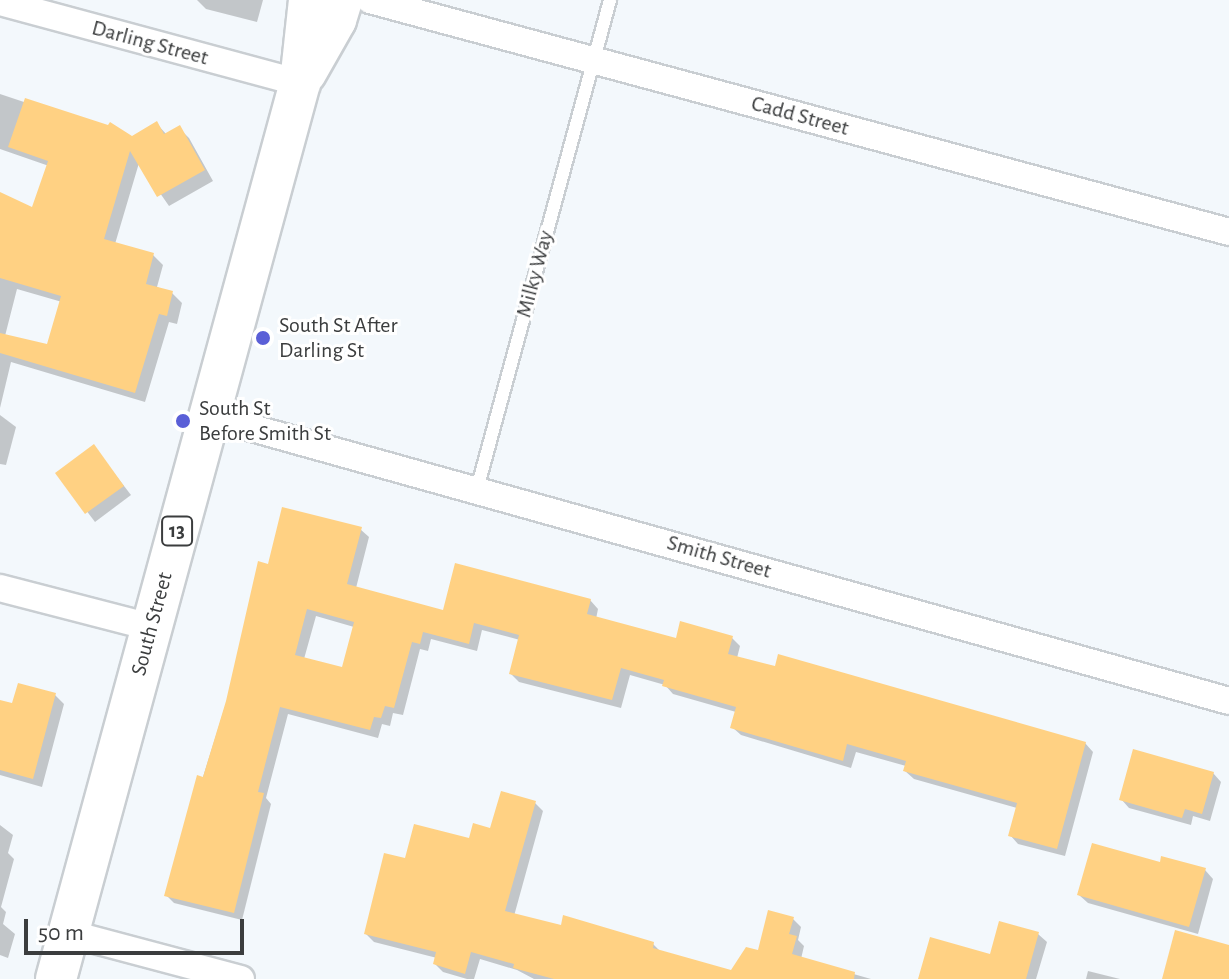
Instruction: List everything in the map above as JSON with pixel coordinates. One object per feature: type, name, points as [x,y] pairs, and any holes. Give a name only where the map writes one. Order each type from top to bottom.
[{"type":"main road","name":"South Street","points":[[56,979],[300,83],[309,0]]},
{"type":"main road","name":"South Street","points":[[300,83],[336,20],[342,0]]},
{"type":"street","name":"Cadd Street","points":[[370,0],[1229,232]]},
{"type":"street","name":"Darling Street","points":[[0,2],[300,83]]},
{"type":"street","name":"Smith Street","points":[[209,416],[1229,701]]},
{"type":"street","points":[[0,588],[151,627]]},
{"type":"street","points":[[68,933],[241,979]]},
{"type":"lane","name":"Milky Way","points":[[477,489],[610,0]]},
{"type":"building","points":[[25,98],[108,125],[110,122],[132,136],[157,121],[164,134],[180,125],[205,170],[157,197],[130,151],[104,239],[154,253],[146,284],[173,291],[167,316],[159,314],[135,393],[0,353],[0,333],[47,344],[61,296],[0,278],[0,192],[32,207],[48,161],[8,147]]},
{"type":"building","points":[[94,444],[124,486],[85,514],[55,473]]},
{"type":"building","points":[[282,507],[362,527],[347,584],[443,610],[455,563],[591,599],[587,614],[676,638],[680,621],[733,636],[728,654],[775,666],[778,654],[1086,742],[1057,849],[1008,836],[1017,803],[903,771],[906,761],[847,744],[843,761],[730,728],[736,707],[662,686],[664,680],[621,668],[612,700],[509,674],[519,635],[474,623],[469,644],[423,632],[420,644],[412,642],[394,708],[385,706],[381,718],[374,717],[370,730],[280,707],[258,792],[264,793],[234,913],[164,896],[197,775],[203,777],[226,701],[258,561],[268,564]],"holes":[[[307,609],[354,622],[342,667],[295,655]]]},
{"type":"building","points":[[18,683],[56,693],[33,779],[0,770],[0,700],[12,703]]},
{"type":"building","points":[[1133,749],[1214,772],[1202,814],[1185,809],[1182,818],[1119,800]]},
{"type":"building","points":[[501,791],[536,801],[505,911],[561,925],[563,915],[654,942],[653,948],[731,970],[746,947],[758,950],[768,910],[794,917],[789,934],[797,936],[792,954],[855,972],[854,979],[554,979],[471,952],[465,974],[433,964],[436,952],[364,934],[384,853],[405,858],[414,824],[469,838],[473,823],[490,828]]},
{"type":"building","points":[[1092,843],[1160,862],[1161,856],[1206,868],[1189,927],[1077,895]]},
{"type":"building","points":[[999,921],[1039,932],[1026,979],[918,979],[930,937],[990,954]]},
{"type":"building","points":[[1175,930],[1229,945],[1229,979],[1162,979]]},
{"type":"place","name":"South St After Darling St","points":[[263,338]]},
{"type":"place","name":"South St Before Smith St","points":[[183,421]]}]
